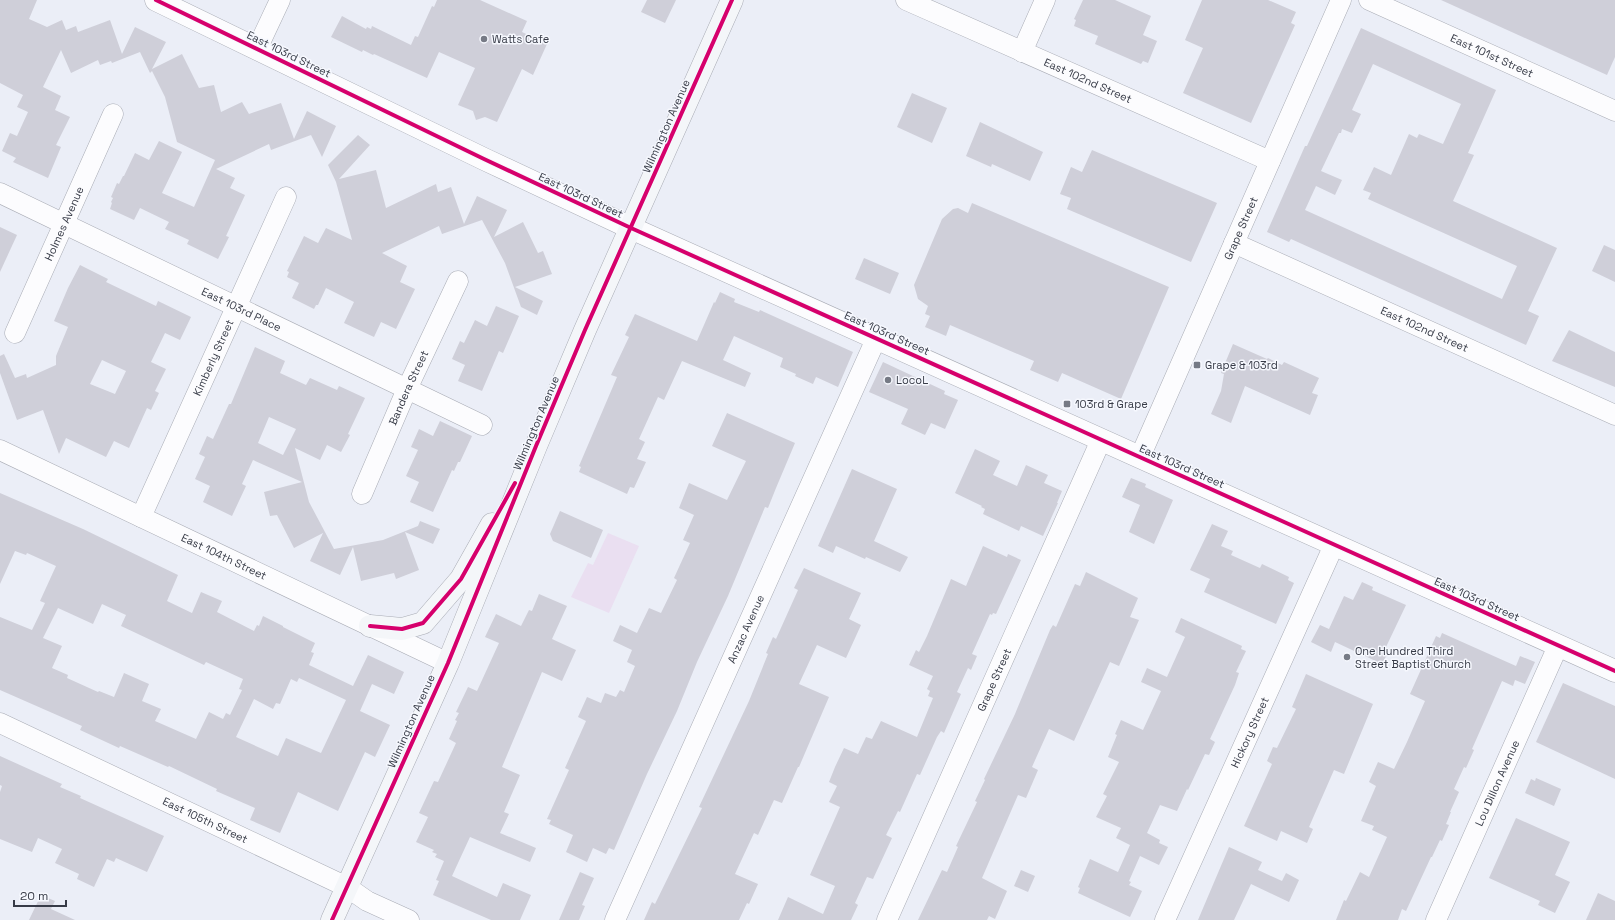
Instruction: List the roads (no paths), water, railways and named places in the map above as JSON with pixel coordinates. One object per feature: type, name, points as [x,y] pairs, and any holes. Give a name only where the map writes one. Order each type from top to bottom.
[{"type":"main road","name":"Wilmington Avenue","points":[[332,920],[448,663],[585,330],[732,0]]},
{"type":"main road","points":[[370,626],[402,629],[423,623],[461,579],[536,446]]},
{"type":"street","name":"East 103rd Street","points":[[156,0],[631,228],[1615,671]]},
{"type":"street","points":[[257,49],[280,0]]},
{"type":"street","name":"East 102nd Street","points":[[906,0],[1270,161]]},
{"type":"street","points":[[1022,52],[1045,0]]},
{"type":"street","name":"Grape Street","points":[[1140,457],[1341,0]]},
{"type":"street","name":"East 101st Street","points":[[1370,0],[1615,111]]},
{"type":"street","name":"Holmes Avenue","points":[[15,334],[113,114]]},
{"type":"street","name":"East 103rd Place","points":[[0,193],[482,425]]},
{"type":"street","name":"Kimberly Street","points":[[141,517],[286,197]]},
{"type":"street","name":"East 102nd Street","points":[[1234,243],[1615,415]]},
{"type":"street","name":"Bandera Street","points":[[362,494],[407,389],[458,281]]},
{"type":"street","name":"Anzac Avenue","points":[[615,920],[876,338]]},
{"type":"street","name":"Grape Street","points":[[887,920],[1101,440]]},
{"type":"street","name":"East 104th Street","points":[[0,450],[448,663]]},
{"type":"street","name":"Hickory Street","points":[[1165,920],[1334,545]]},
{"type":"street","name":"Lou Dillon Avenue","points":[[1436,920],[1558,646]]},
{"type":"street","name":"East 105th Street","points":[[0,723],[347,887],[367,901],[409,920]]},
{"type":"place","name":"Watts Cafe","points":[[484,39]]},
{"type":"place","name":"Grape & 103rd","points":[[1197,365]]},
{"type":"place","name":"LocoL","points":[[888,380]]},
{"type":"place","name":"103rd & Grape","points":[[1067,404]]},
{"type":"place","name":"One Hundred Third Street Baptist Church","points":[[1347,657]]}]
